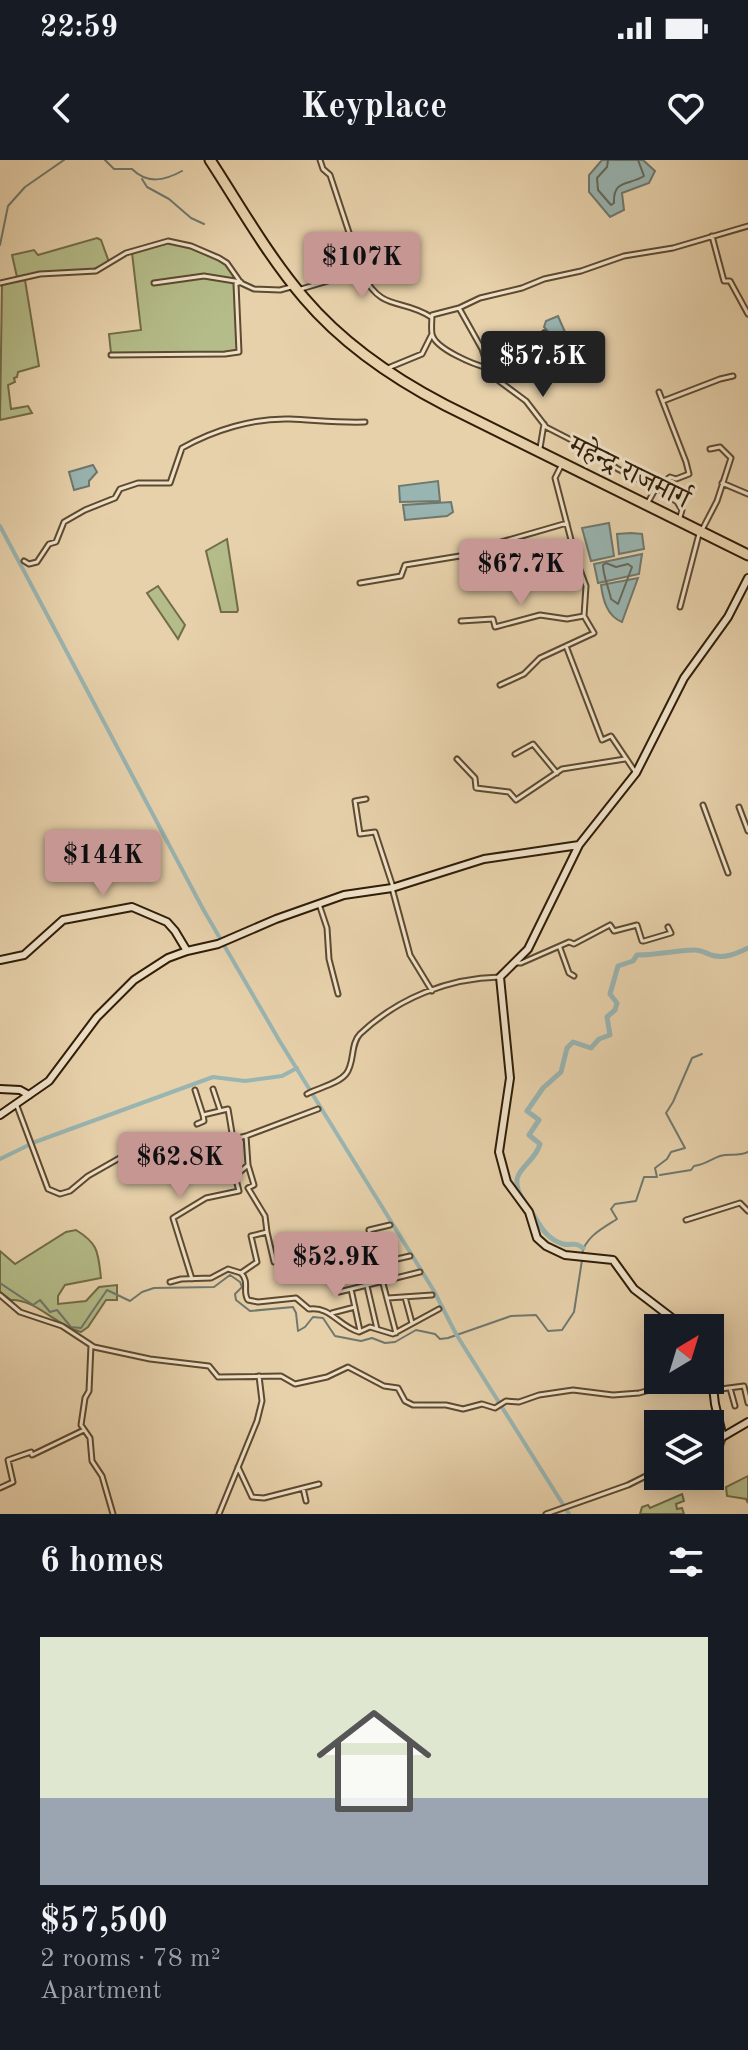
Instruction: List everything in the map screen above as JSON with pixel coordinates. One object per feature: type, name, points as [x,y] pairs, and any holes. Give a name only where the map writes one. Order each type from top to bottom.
[{"type":"highway","name":"महेन्द्र राजमार्ग","points":[[210,160],[296,287],[340,335],[385,370],[408,386],[748,555]]},
{"type":"street","points":[[320,160],[323,169],[330,175],[363,275],[380,299],[413,308],[431,317],[480,298],[624,256],[673,248],[748,226]]},
{"type":"street","points":[[712,236],[724,281],[730,281],[748,314]]},
{"type":"street","points":[[0,283],[40,274],[96,271],[126,253],[168,241],[191,246],[219,258],[227,263],[241,282]]},
{"type":"street","points":[[154,283],[204,276],[241,282],[254,289],[280,290],[363,275]]},
{"type":"street","points":[[111,355],[239,352],[236,284],[241,282]]},
{"type":"street","points":[[459,308],[482,349],[491,375],[526,401],[544,424],[656,488],[680,507],[679,520]]},
{"type":"street","points":[[385,370],[422,354],[432,334],[431,317]]},
{"type":"street","points":[[432,334],[446,349],[475,366],[505,369],[521,361],[544,333]]},
{"type":"street","points":[[663,401],[733,376]]},
{"type":"street","points":[[647,504],[656,488],[670,477],[676,479],[689,474],[659,392]]},
{"type":"street","points":[[24,561],[29,564],[37,562],[49,544],[56,542],[64,522],[118,496],[120,489],[138,483],[170,483],[182,448],[199,440],[236,425],[253,422],[289,419],[365,422]]},
{"type":"street","points":[[544,424],[540,448],[544,454]]},
{"type":"street","points":[[680,607],[701,531],[717,501],[731,458],[720,447],[710,449]]},
{"type":"street","points":[[500,685],[524,674],[540,658],[594,633],[584,616],[586,586],[555,478],[563,463]]},
{"type":"street","points":[[722,483],[748,494]]},
{"type":"street","points":[[360,583],[401,576],[405,565],[466,555],[470,551],[567,523]]},
{"type":"street","points":[[308,1094],[344,1077],[352,1062],[358,1035],[400,1002],[465,980],[500,977],[528,949],[579,845],[636,773],[684,678],[728,617],[748,578]]},
{"type":"street","points":[[461,621],[493,619],[495,627],[540,615],[567,619],[584,616]]},
{"type":"street","points":[[566,646],[602,740],[611,736],[636,773]]},
{"type":"street","points":[[515,754],[533,744],[557,773]]},
{"type":"street","points":[[457,759],[475,778],[476,788],[509,792],[516,800],[562,769],[625,759]]},
{"type":"street","points":[[366,799],[355,801],[360,834],[375,832],[410,955],[432,991]]},
{"type":"street","points":[[703,805],[728,873]]},
{"type":"street","points":[[739,807],[748,831]]},
{"type":"street","points":[[0,1115],[55,1075],[90,1024],[134,980],[158,963],[357,892],[393,887],[484,859],[579,845]]},
{"type":"street","points":[[319,904],[327,928],[329,959],[338,994]]},
{"type":"street","points":[[0,960],[24,955],[63,920],[132,907],[167,922],[187,951]]},
{"type":"street","points":[[515,963],[569,942],[574,944],[610,925],[614,931],[637,925],[642,941],[671,933],[668,927]]},
{"type":"street","points":[[559,947],[569,973],[574,976]]},
{"type":"street","points":[[500,977],[510,1078],[502,1117],[501,1164],[511,1191],[533,1220],[537,1238],[555,1252],[613,1260],[634,1289],[667,1314]]},
{"type":"street","points":[[0,1089],[20,1090],[29,1095]]},
{"type":"street","points":[[213,1089],[220,1110]]},
{"type":"street","points":[[195,1090],[204,1121],[197,1124]]},
{"type":"street","points":[[16,1104],[48,1189],[60,1194],[70,1191],[88,1176],[139,1147],[188,1151],[246,1136],[318,1109]]},
{"type":"street","points":[[203,1115],[228,1109],[233,1139]]},
{"type":"street","points":[[246,1136],[248,1165],[254,1185],[248,1188],[265,1216],[274,1262]]},
{"type":"street","points":[[222,1141],[241,1171]]},
{"type":"street","points":[[192,1279],[173,1218],[206,1198],[239,1191],[235,1176],[248,1165]]},
{"type":"street","points":[[686,1220],[740,1203],[748,1211]]},
{"type":"street","points":[[390,1225],[369,1230],[396,1333]]},
{"type":"street","points":[[241,1273],[257,1262],[251,1236],[267,1232]]},
{"type":"street","points":[[362,1267],[410,1256]]},
{"type":"street","points":[[170,1282],[211,1278],[228,1269],[241,1273],[246,1281],[245,1296],[251,1302],[293,1297],[309,1309],[324,1308],[340,1324],[360,1331],[370,1327],[389,1334],[439,1309]]},
{"type":"street","points":[[339,1292],[420,1272]]},
{"type":"street","points":[[367,1286],[377,1329]]},
{"type":"street","points":[[351,1289],[360,1331]]},
{"type":"street","points":[[0,1295],[20,1312],[62,1326],[91,1345],[147,1359],[209,1366],[218,1377],[283,1377],[297,1385],[327,1377],[348,1367],[384,1386],[398,1388],[405,1401],[413,1405],[446,1405],[463,1409],[482,1404],[495,1408],[506,1401],[519,1402],[575,1389],[613,1395],[644,1392]]},
{"type":"street","points":[[388,1298],[432,1295]]},
{"type":"street","points":[[405,1297],[412,1323]]},
{"type":"street","points":[[332,1313],[355,1307]]},
{"type":"street","points":[[91,1345],[89,1391],[81,1422],[90,1438],[92,1461],[102,1476],[113,1514]]},
{"type":"street","points":[[219,1514],[251,1439],[262,1401],[259,1376]]},
{"type":"street","points":[[724,1388],[744,1386],[748,1403]]},
{"type":"street","points":[[730,1388],[735,1406]]},
{"type":"street","points":[[724,1436],[748,1422]]},
{"type":"street","points":[[0,1488],[13,1482],[8,1460],[31,1452],[32,1455],[84,1430]]},
{"type":"street","points":[[238,1467],[252,1497],[264,1498],[319,1484]]},
{"type":"street","points":[[546,1514],[644,1477]]},
{"type":"street","points":[[303,1488],[306,1501]]},
{"type":"green space","points":[[97,238],[101,240],[109,262],[102,266],[17,277],[12,255],[34,250],[38,255]]},
{"type":"green space","points":[[166,243],[207,253],[232,271],[237,297],[239,350],[217,353],[111,353],[109,334],[141,330],[132,253]]},
{"type":"green space","points":[[25,280],[39,366],[18,372],[15,382],[8,385],[11,409],[28,406],[32,413],[0,420],[2,284]]},
{"type":"green space","points":[[227,539],[237,612],[221,612],[206,551]]},
{"type":"green space","points":[[158,586],[185,625],[178,639],[147,593]]},
{"type":"green space","points":[[76,1230],[96,1250],[101,1278],[65,1285],[58,1296],[58,1304],[86,1301],[99,1287],[117,1285],[117,1300],[106,1300],[88,1327],[81,1332],[38,1308],[11,1300],[0,1292],[0,1251],[15,1264],[66,1232]]},
{"type":"green space","points":[[748,1476],[748,1503],[746,1499],[727,1496],[726,1487]]},
{"type":"green space","points":[[682,1494],[684,1501],[676,1504],[684,1514],[640,1514],[642,1507],[648,1505],[650,1508]]},
{"type":"water","points":[[602,160],[643,160],[655,171],[649,183],[622,193],[624,210],[610,217],[589,192],[589,175]]},
{"type":"water","points":[[558,316],[568,339],[560,345],[544,327],[546,321]]},
{"type":"water","points":[[93,465],[97,472],[89,481],[89,486],[74,490],[69,472]]},
{"type":"water","points":[[438,481],[440,501],[400,502],[399,486]]},
{"type":"water","points":[[451,502],[453,512],[447,516],[405,520],[403,505]]},
{"type":"water","points":[[609,523],[614,556],[591,561],[582,528]]},
{"type":"water","points":[[617,534],[642,534],[644,549],[619,554]]},
{"type":"water","points":[[642,554],[639,574],[598,583],[594,564]]},
{"type":"water","points":[[638,578],[622,622],[609,612],[601,585]]},
{"type":"waterway","points":[[0,245],[8,206],[25,187],[64,160]]},
{"type":"waterway","points":[[105,160],[114,169],[132,169],[150,179],[162,179],[182,171]]},
{"type":"waterway","points":[[142,179],[147,187],[204,224]]},
{"type":"waterway","points":[[0,526],[203,909],[279,1040],[434,1291],[456,1334],[569,1514]]},
{"type":"waterway","points":[[524,1201],[518,1191],[518,1175],[540,1144],[529,1135],[539,1120],[527,1111],[543,1088],[561,1072],[567,1048],[573,1042],[591,1048],[599,1039],[610,1035],[607,1017],[615,1010],[617,1003],[610,994],[618,966],[633,961],[637,955],[696,950],[721,956],[748,948]]},
{"type":"waterway","points":[[582,1254],[591,1238],[617,1219],[611,1209],[615,1204],[636,1201],[644,1177],[657,1177],[655,1168],[671,1152],[685,1148],[666,1113],[692,1058],[702,1054]]},
{"type":"waterway","points":[[0,1159],[35,1142],[213,1077],[245,1081],[282,1076],[297,1068]]},
{"type":"waterway","points":[[660,1175],[691,1170],[720,1156],[748,1152]]},
{"type":"waterway","points":[[530,1209],[551,1238],[583,1248]]},
{"type":"waterway","points":[[0,1283],[33,1305],[40,1300],[50,1312],[57,1310],[71,1327],[81,1328],[107,1290],[130,1301],[154,1288],[214,1287],[230,1275],[242,1287],[235,1294],[236,1300],[250,1311],[293,1307],[298,1331],[313,1317],[323,1318],[335,1336],[361,1341],[372,1338],[385,1343],[395,1342],[416,1330],[435,1334],[440,1339],[448,1338],[511,1316],[536,1315],[548,1331],[562,1330],[574,1312],[582,1260]]}]
